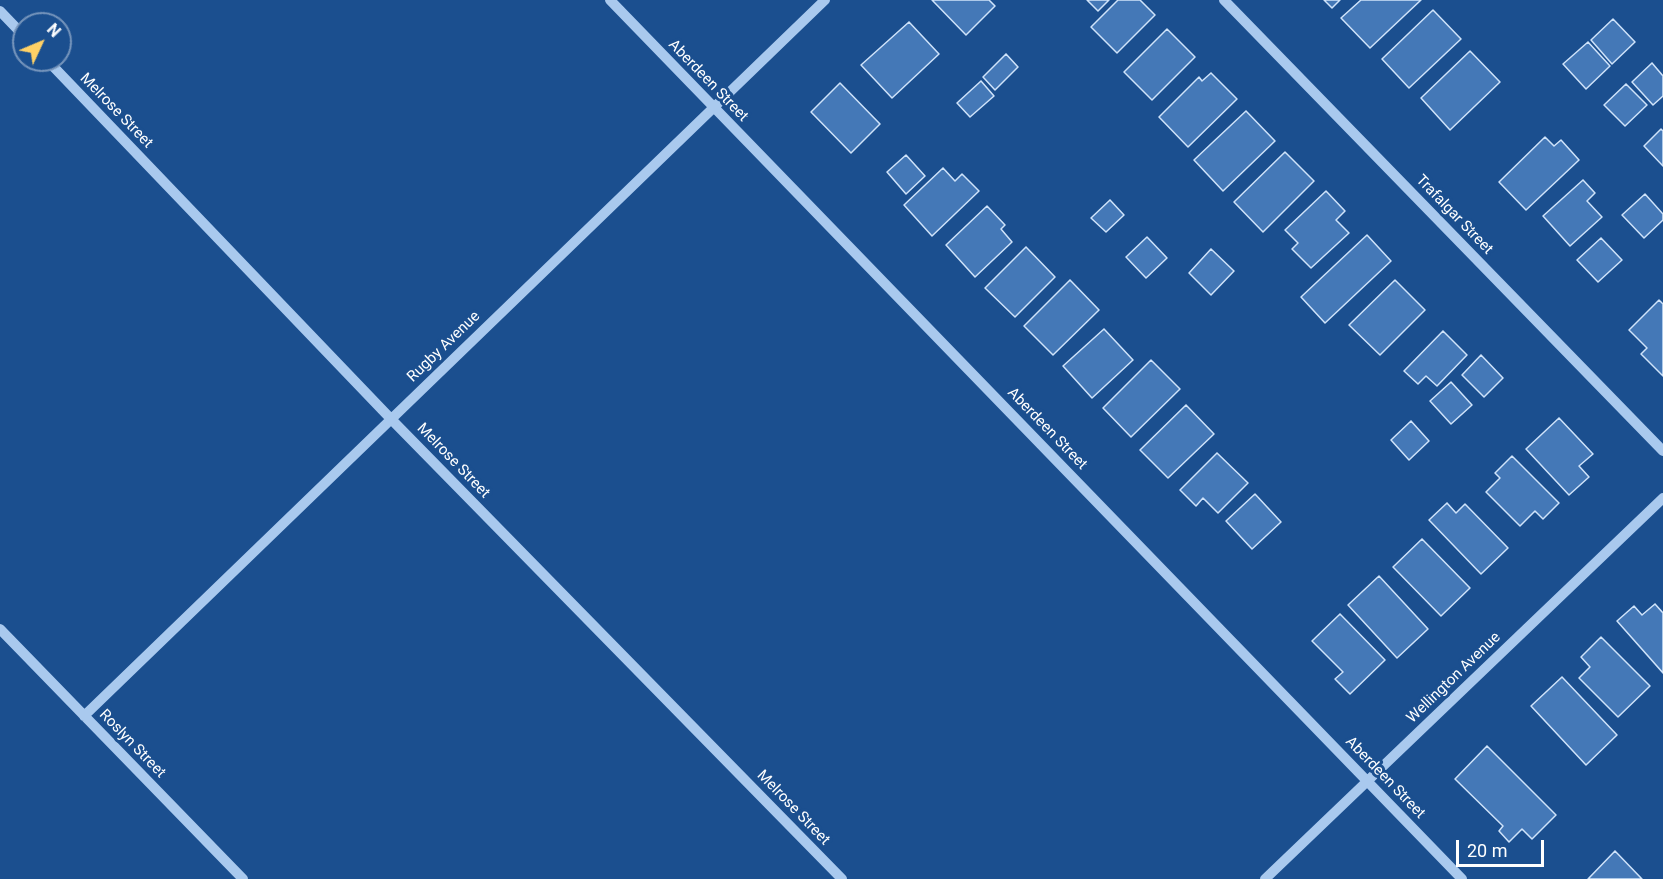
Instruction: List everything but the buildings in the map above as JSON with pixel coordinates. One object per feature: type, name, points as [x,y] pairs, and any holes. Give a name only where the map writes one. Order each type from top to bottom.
[{"type":"street","name":"Aberdeen Street","points":[[610,0],[1462,879]]},
{"type":"street","name":"Rugby Avenue","points":[[84,716],[825,0]]},
{"type":"street","name":"Trafalgar Street","points":[[1224,0],[1663,451]]},
{"type":"street","points":[[0,11],[12,24]]},
{"type":"street","name":"Melrose Street","points":[[58,72],[391,419],[842,879]]},
{"type":"street","name":"Wellington Avenue","points":[[1265,879],[1663,498]]},
{"type":"street","name":"Roslyn Street","points":[[0,629],[243,879]]}]
